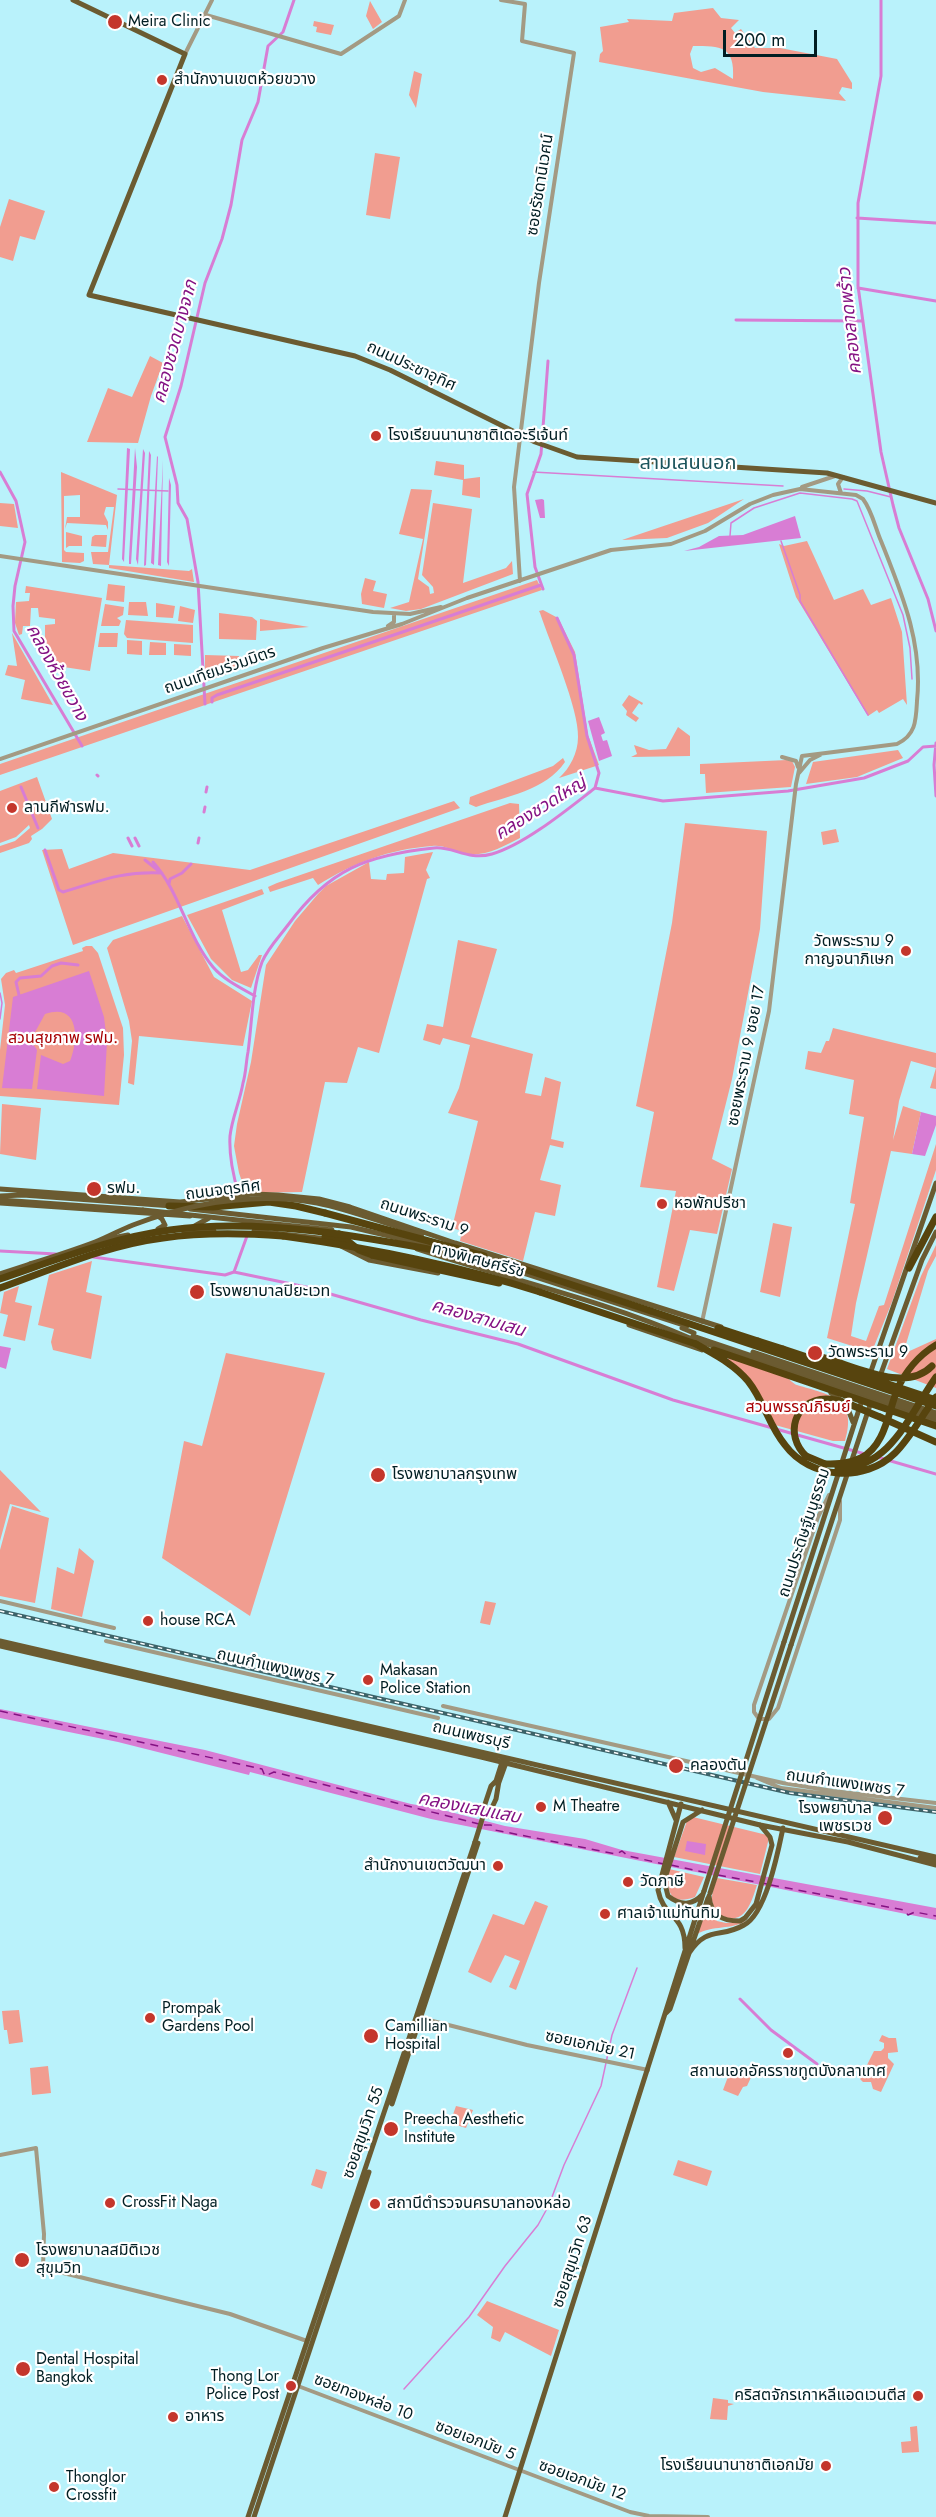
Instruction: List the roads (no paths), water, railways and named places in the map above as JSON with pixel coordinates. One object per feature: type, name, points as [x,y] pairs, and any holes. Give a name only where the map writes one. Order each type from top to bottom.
[{"type":"highway","points":[[169,1206],[213,1207],[281,1203],[458,1248],[509,1264]]},
{"type":"highway","points":[[909,1268],[936,1217]]},
{"type":"highway","name":"ทางพิเศษศรีรัช","points":[[0,1279],[120,1239],[169,1230],[210,1226],[289,1228],[509,1264],[651,1311],[936,1413]]},
{"type":"highway","points":[[335,1231],[372,1255],[540,1292]]},
{"type":"highway","name":"ทางพิเศษศรีรัช","points":[[0,1286],[137,1243],[162,1238],[219,1233],[283,1236],[352,1246],[451,1266],[540,1292],[936,1428]]},
{"type":"highway","points":[[325,1237],[349,1242]]},
{"type":"highway","points":[[651,1311],[688,1319],[936,1398],[896,1453],[883,1462],[856,1472],[835,1473],[821,1470],[798,1458],[783,1444],[760,1398],[741,1372],[727,1361],[696,1344]]},
{"type":"highway","points":[[825,1464],[862,1458],[876,1446],[898,1389],[908,1372],[917,1360],[936,1345]]},
{"type":"highway","points":[[783,1349],[903,1380],[921,1376],[936,1363]]},
{"type":"highway","points":[[936,1377],[899,1434],[882,1453],[861,1464],[846,1468],[825,1464],[801,1450],[794,1434],[794,1421],[798,1413],[816,1400],[840,1401],[936,1442]]},
{"type":"main road","points":[[74,0],[185,54]]},
{"type":"main road","name":"ถนนประชาอุทิศ","points":[[185,54],[89,295],[355,356],[390,370],[552,450],[587,458],[818,472],[865,482],[936,503]]},
{"type":"main road","name":"ถนนประดิษฐ์มนูธรรม","points":[[707,1893],[784,1642],[802,1574],[909,1268],[936,1183]]},
{"type":"main road","name":"ถนนพระราม 9","points":[[0,1196],[22,1194],[100,1199],[169,1206],[221,1216],[351,1227],[565,1293],[667,1328],[692,1339],[918,1415],[936,1413]]},
{"type":"main road","name":"ถนนพระราม 9","points":[[0,1196],[122,1197],[180,1202],[253,1194],[319,1199],[774,1345],[798,1358],[936,1413]]},
{"type":"main road","name":"ถนนพระราม 9","points":[[0,1196],[77,1209],[197,1216]]},
{"type":"main road","name":"ถนนพระราม 9","points":[[0,1196],[209,1218],[221,1216]]},
{"type":"main road","points":[[100,1199],[122,1197]]},
{"type":"main road","points":[[77,1209],[81,1204],[78,1198]]},
{"type":"main road","points":[[85,1209],[83,1204],[86,1199]]},
{"type":"main road","name":"ถนนจตุรทิศ","points":[[0,1274],[97,1241],[130,1226],[196,1205],[258,1199],[317,1203],[455,1243]]},
{"type":"main road","points":[[180,1202],[213,1207]]},
{"type":"main road","points":[[155,1215],[165,1222],[162,1228]]},
{"type":"main road","points":[[184,1232],[209,1218]]},
{"type":"main road","name":"ถนนพระราม 9","points":[[273,1221],[412,1245],[497,1264],[936,1413]]},
{"type":"main road","points":[[386,1236],[393,1222]]},
{"type":"main road","points":[[97,1241],[162,1228],[167,1229],[170,1234]]},
{"type":"main road","points":[[0,1286],[115,1246],[170,1234],[253,1231],[325,1237]]},
{"type":"main road","name":"ถนนประดิษฐ์มนูธรรม","points":[[707,1893],[791,1645],[817,1578],[852,1459],[882,1369],[910,1290],[936,1232]]},
{"type":"main road","name":"ถนนพระราม 9","points":[[325,1237],[369,1260],[489,1281],[561,1301],[703,1350],[734,1353]]},
{"type":"main road","points":[[470,1247],[497,1264]]},
{"type":"main road","points":[[901,1288],[910,1290]]},
{"type":"main road","name":"ถนนพระราม 9","points":[[667,1328],[696,1333],[814,1368],[822,1368]]},
{"type":"main road","points":[[817,1382],[822,1377],[822,1368],[856,1377],[864,1376],[872,1370]]},
{"type":"main road","points":[[882,1369],[897,1396]]},
{"type":"main road","points":[[792,1373],[796,1379],[841,1399],[850,1410],[853,1427]]},
{"type":"main road","points":[[869,1409],[877,1408],[897,1414],[918,1415]]},
{"type":"main road","name":"ถนนเพชรบุรี","points":[[0,1641],[251,1702]]},
{"type":"main road","name":"ถนนเพชรบุรี","points":[[0,1647],[431,1743],[936,1861]]},
{"type":"main road","name":"ถนนเพชรบุรี","points":[[505,1760],[668,1802],[683,1803],[760,1825],[780,1825],[793,1831],[936,1861]]},
{"type":"main road","name":"ซอยสุขุมวิท 55","points":[[411,2040],[421,2018],[505,1760]]},
{"type":"main road","points":[[498,1781],[493,1808],[488,1816],[485,1816],[482,1813],[491,1786],[498,1781]]},
{"type":"main road","points":[[668,1802],[679,1822]]},
{"type":"main road","points":[[683,1803],[664,1874],[658,1885],[659,1897],[684,1929],[687,1953]]},
{"type":"main road","points":[[679,1822],[702,1810]]},
{"type":"main road","points":[[760,1825],[770,1837],[772,1845]]},
{"type":"main road","points":[[687,1953],[703,1936],[746,1925],[759,1910],[770,1866],[779,1844],[780,1825]]},
{"type":"main road","points":[[770,1866],[772,1845],[780,1825]]},
{"type":"main road","points":[[779,1844],[793,1831]]},
{"type":"main road","points":[[479,1837],[482,1840],[479,1851],[464,1883],[462,1875],[474,1839],[479,1837]]},
{"type":"main road","points":[[664,1874],[666,1893],[677,1902],[688,1904],[707,1893],[711,1909],[717,1917],[740,1921],[750,1912],[761,1896]]},
{"type":"main road","name":"ซอยสุขุมวิท 55","points":[[248,2517],[259,2495],[464,1883]]},
{"type":"main road","name":"ซอยสุขุมวิท 63","points":[[505,2517],[665,2014],[707,1893]]},
{"type":"main road","name":"ซอยสุขุมวิท 55","points":[[254,2517],[256,2503]]},
{"type":"street","points":[[185,54],[212,0]]},
{"type":"street","points":[[206,15],[341,54],[399,16],[405,0]]},
{"type":"street","name":"ซอยรัชดานิเวศน์","points":[[501,0],[525,4],[522,41],[574,53],[539,284],[520,435]]},
{"type":"street","points":[[520,435],[514,495],[520,581]]},
{"type":"street","points":[[800,489],[841,476]]},
{"type":"street","points":[[841,476],[838,484],[841,493]]},
{"type":"street","points":[[798,774],[810,760],[824,753],[901,742],[910,735],[915,726],[918,688],[918,664],[913,629],[895,575],[865,501],[856,495],[800,489]]},
{"type":"street","name":"ถนนเทียมร่วมมิตร","points":[[0,759],[402,624],[447,606],[611,550],[671,544],[713,528],[750,504],[782,492],[800,489]]},
{"type":"street","name":"ถนนเทียมร่วมมิตร","points":[[0,556],[394,614],[410,614],[447,606]]},
{"type":"street","points":[[385,628],[394,622],[394,614]]},
{"type":"street","name":"ซอยพระราม 9 ซอย 17","points":[[696,1333],[702,1322],[769,1011],[798,774],[802,756],[824,753]]},
{"type":"street","points":[[782,757],[798,762],[798,774]]},
{"type":"street","points":[[802,1574],[754,1705],[754,1712],[759,1719],[769,1719],[777,1712],[817,1578],[840,1521],[840,1500]]},
{"type":"street","points":[[0,1601],[114,1628]]},
{"type":"street","name":"ถนนกำแพงเพชร 7","points":[[106,1641],[438,1718]]},
{"type":"street","name":"ถนนกำแพงเพชร 7","points":[[443,1706],[754,1776],[833,1791],[936,1803]]},
{"type":"street","name":"ถนนกำแพงเพชร 7","points":[[754,1776],[781,1788],[936,1808]]},
{"type":"street","name":"ซอยเอกมัย 21","points":[[421,2018],[527,2045],[648,2070]]},
{"type":"street","points":[[0,2155],[36,2148],[44,2234],[43,2268],[232,2314],[310,2341]]},
{"type":"street","name":"ซอยทองหล่อ 10","points":[[295,2384],[422,2433]]},
{"type":"street","name":"ซอยเอกมัย 5","points":[[422,2433],[520,2471]]},
{"type":"street","name":"ซอยเอกมัย 12","points":[[520,2471],[640,2515],[708,2517]]},
{"type":"waterway","name":"คลองชวดบางจาก","points":[[205,704],[198,582],[187,519],[178,503],[177,485],[165,437],[181,386],[205,283],[222,239],[231,205],[242,140],[258,102],[268,46],[283,32],[294,0]]},
{"type":"waterway","name":"คลองลาดพร้าว","points":[[881,0],[881,76],[858,203],[858,286],[881,452],[899,528],[928,599],[936,631]]},
{"type":"waterway","points":[[857,218],[936,223]]},
{"type":"waterway","points":[[858,288],[936,301]]},
{"type":"waterway","points":[[736,320],[863,321]]},
{"type":"waterway","points":[[543,589],[535,567],[527,494],[541,454],[548,361]]},
{"type":"waterway","name":"คลองห้วยขวาง","points":[[0,472],[16,501],[25,542],[15,586],[14,631],[82,746]]},
{"type":"waterway","points":[[533,472],[783,486]]},
{"type":"waterway","points":[[118,489],[168,491]]},
{"type":"waterway","points":[[844,489],[867,491],[891,497]]},
{"type":"waterway","points":[[730,536],[731,523],[754,508],[800,493],[857,501],[903,615],[910,648],[912,679]]},
{"type":"waterway","points":[[781,541],[800,595],[800,601],[868,715]]},
{"type":"waterway","points":[[212,702],[212,698],[217,695],[541,585]]},
{"type":"waterway","points":[[557,618],[574,655],[587,736],[599,773],[595,788]]},
{"type":"waterway","name":"คลองลาดพร้าว","points":[[936,743],[934,765],[936,796]]},
{"type":"waterway","name":"คลองชวดใหญ่","points":[[239,1194],[232,1165],[230,1136],[245,1075],[254,995],[262,962],[267,952],[303,906],[335,878],[369,861],[410,851],[441,848],[475,856],[492,854],[532,835],[595,788],[663,801],[788,791],[864,778],[908,761],[923,747],[936,746]]},
{"type":"waterway","points":[[21,787],[38,828]]},
{"type":"waterway","name":"คลองชวดบางจาก","points":[[206,792],[207,787]]},
{"type":"waterway","name":"คลองชวดบางจาก","points":[[204,812],[205,807]]},
{"type":"waterway","name":"คลองห้วยขวาง","points":[[128,838],[132,846]]},
{"type":"waterway","name":"คลองห้วยขวาง","points":[[135,838],[139,846]]},
{"type":"waterway","name":"คลองชวดบางจาก","points":[[198,843],[199,838]]},
{"type":"waterway","points":[[45,850],[59,890],[63,892],[123,875],[162,873]]},
{"type":"waterway","name":"คลองห้วยขวาง","points":[[145,860],[160,872]]},
{"type":"waterway","name":"คลองห้วยขวาง","points":[[153,862],[170,887],[196,942],[213,967],[227,980],[255,996]]},
{"type":"waterway","name":"คลองชวดบางจาก","points":[[169,884],[170,879],[182,873],[191,864]]},
{"type":"waterway","points":[[19,995],[16,982],[20,978],[41,976],[52,966],[61,963],[78,965]]},
{"type":"waterway","points":[[0,993],[2,1003],[0,1019]]},
{"type":"waterway","name":"คลองชวดใหญ่","points":[[234,1272],[247,1236]]},
{"type":"waterway","name":"คลองสามเสน","points":[[0,1251],[56,1254]]},
{"type":"waterway","name":"คลองสามเสน","points":[[93,1257],[225,1275],[234,1272],[306,1287],[421,1320],[518,1344],[673,1400],[865,1454]]},
{"type":"waterway","name":"คลองสามเสน","points":[[877,1457],[936,1474]]},
{"type":"waterway","points":[[404,2389],[469,2317],[505,2266],[538,2225],[601,2086],[612,2035],[637,1968]]},
{"type":"waterway","points":[[740,1999],[771,2030],[817,2064]]},
{"type":"railway","points":[[0,1611],[790,1793],[936,1812]]},
{"type":"place","name":"Meira Clinic","points":[[115,22]]},
{"type":"place","name":"สำนักงานเขตห้วยขวาง","points":[[162,80]]},
{"type":"place","name":"โรงเรียนนานาชาติเดอะรีเจ้นท์","points":[[376,436]]},
{"type":"place","name":"ลานกีฬารฟม.","points":[[12,808]]},
{"type":"place","name":"วัดพระราม 9 กาญจนาภิเษก","points":[[906,951]]},
{"type":"place","name":"รฟม.","points":[[94,1189]]},
{"type":"place","name":"หอพักปรีชา","points":[[662,1204]]},
{"type":"place","name":"โรงพยาบาลปิยะเวท","points":[[197,1292]]},
{"type":"place","name":"วัดพระราม 9","points":[[815,1353]]},
{"type":"place","name":"โรงพยาบาลกรุงเทพ","points":[[378,1475]]},
{"type":"place","name":"house RCA","points":[[148,1621]]},
{"type":"place","name":"Makasan Police Station","points":[[368,1680]]},
{"type":"place","name":"คลองตัน","points":[[676,1766]]},
{"type":"place","name":"M Theatre","points":[[541,1807]]},
{"type":"place","name":"โรงพยาบาล เพชรเวช","points":[[885,1818]]},
{"type":"place","name":"สำนักงานเขตวัฒนา","points":[[498,1866]]},
{"type":"place","name":"วัดภาษี","points":[[628,1882]]},
{"type":"place","name":"ศาลเจ้าแม่ทันทิม","points":[[605,1914]]},
{"type":"place","name":"Prompak Gardens Pool","points":[[150,2018]]},
{"type":"place","name":"Camillian Hospital","points":[[371,2036]]},
{"type":"place","name":"สถานเอกอัครราชทูตบังกลาเทศ","points":[[788,2053]]},
{"type":"place","name":"Preecha Aesthetic Institute","points":[[391,2129]]},
{"type":"place","name":"CrossFit Naga","points":[[110,2203]]},
{"type":"place","name":"สถานีตำรวจนครบาลทองหล่อ","points":[[375,2204]]},
{"type":"place","name":"โรงพยาบาลสมิติเวช สุขุมวิท","points":[[22,2260]]},
{"type":"place","name":"Dental Hospital Bangkok","points":[[23,2369]]},
{"type":"place","name":"Thong Lor Police Post","points":[[291,2386]]},
{"type":"place","name":"คริสตจักรเกาหลีแอดเวนตีส","points":[[918,2396]]},
{"type":"place","name":"อาหาร","points":[[173,2417]]},
{"type":"place","name":"โรงเรียนนานาชาติเอกมัย","points":[[826,2466]]},
{"type":"place","name":"Thonglor Crossfit","points":[[54,2487]]},
{"type":"district","name":"สามเสนนอก","points":[[688,464]]},
{"type":"park label","name":"สวนสุขภาพ รฟม.","points":[[63,1039]]},
{"type":"park label","name":"สวนพรรณภิรมย์","points":[[798,1408]]},
{"type":"water label","name":"คลองแสนแสบ","points":[[469,1809]]}]
